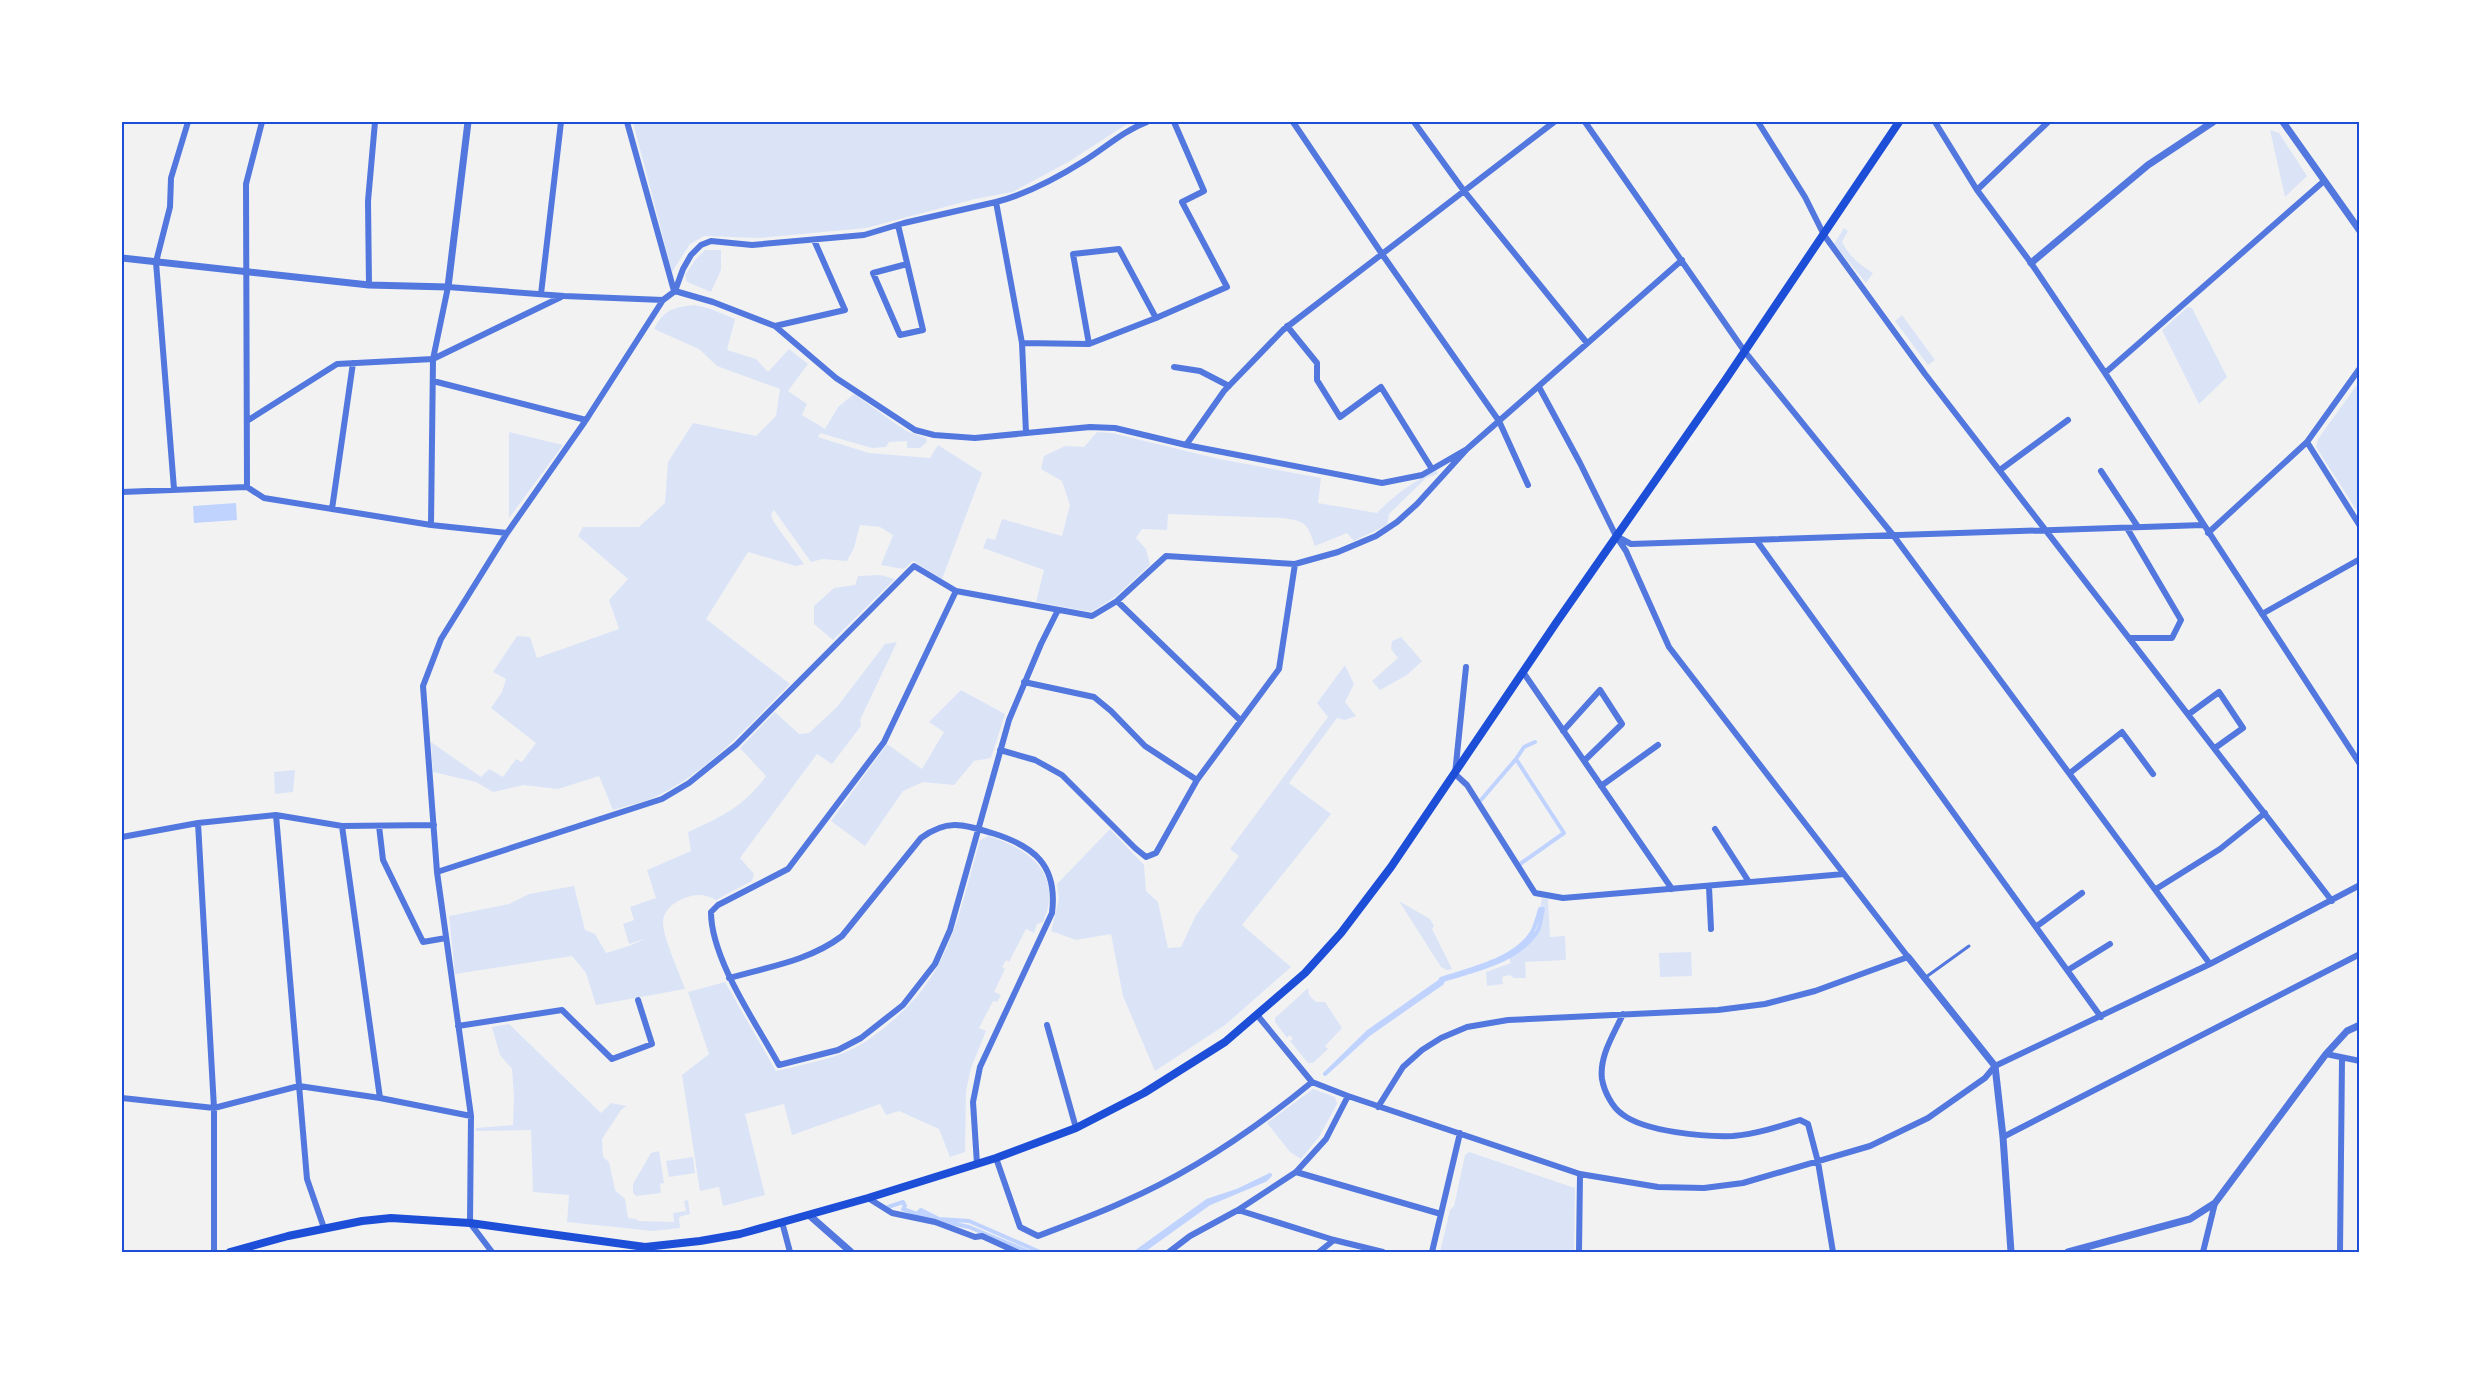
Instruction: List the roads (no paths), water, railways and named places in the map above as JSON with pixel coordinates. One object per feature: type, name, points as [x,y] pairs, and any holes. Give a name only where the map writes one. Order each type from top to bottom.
[{"type":"main road","points":[[231,1252],[324,1228],[391,1218],[470,1223],[645,1246],[700,1241],[782,1222],[868,1198],[996,1158],[1076,1128],[1144,1093],[1225,1042],[1300,978],[1341,933],[1391,867],[1616,536],[1745,352],[1899,122]]},
{"type":"street","points":[[174,489],[156,262],[170,207],[171,178],[188,122]]},
{"type":"street","points":[[247,487],[246,184],[262,122]]},
{"type":"street","points":[[369,285],[368,201],[375,122]]},
{"type":"street","points":[[431,525],[433,359],[448,287],[468,122]]},
{"type":"street","points":[[541,294],[561,122]]},
{"type":"street","points":[[627,122],[675,291]]},
{"type":"street","points":[[492,1252],[470,1223],[471,1116],[437,872],[423,686],[441,639],[507,533],[586,420],[663,300],[675,291],[691,255],[702,245],[711,241],[752,245],[864,235],[1020,196],[1083,161],[1132,128],[1147,122]]},
{"type":"street","points":[[1022,344],[1089,344],[1227,287],[1182,202],[1204,191],[1174,122]]},
{"type":"street","points":[[1293,122],[1499,421],[1528,485]]},
{"type":"street","points":[[1414,122],[1464,191],[1587,343]]},
{"type":"street","points":[[1186,445],[1229,386],[1287,326],[1554,122]]},
{"type":"street","points":[[1585,122],[1745,352],[1893,535],[2210,964]]},
{"type":"street","points":[[1758,122],[1824,235],[1925,374],[2332,901]]},
{"type":"street","points":[[1935,122],[1977,190],[2031,263],[2106,373],[2360,764]]},
{"type":"street","points":[[1977,190],[2048,122]]},
{"type":"street","points":[[2031,263],[2148,165],[2212,122]]},
{"type":"street","points":[[2283,122],[2360,231]]},
{"type":"street","points":[[2106,373],[2324,181]]},
{"type":"street","points":[[996,202],[1022,344],[1026,433]]},
{"type":"street","points":[[898,225],[923,330],[900,335],[873,273],[907,264]]},
{"type":"street","points":[[775,326],[845,310],[814,240]]},
{"type":"street","points":[[1089,344],[1073,254],[1119,249],[1156,318]]},
{"type":"street","points":[[122,258],[369,285],[448,287],[564,296],[663,300]]},
{"type":"street","points":[[437,872],[662,799],[689,783],[736,745],[914,566],[956,591],[1092,616],[1117,601],[1166,556],[1295,564],[1338,552],[1376,536],[1417,504],[1467,449],[1682,260]]},
{"type":"street","points":[[675,291],[713,302],[775,326],[836,378],[915,430],[934,435],[975,438],[1090,427],[1115,429],[1382,483],[1422,475],[1467,449]]},
{"type":"street","points":[[247,421],[337,364],[433,359],[564,296]]},
{"type":"street","points":[[1287,326],[1317,363],[1317,380],[1340,417],[1382,387],[1432,469]]},
{"type":"street","points":[[332,509],[353,363]]},
{"type":"street","points":[[1174,367],[1200,371],[1229,386]]},
{"type":"street","points":[[2208,533],[2307,442],[2360,368]]},
{"type":"street","points":[[433,381],[586,420]]},
{"type":"street","points":[[1539,387],[1616,536],[1626,551],[1669,647],[1924,978],[1995,1066],[2003,1137],[2011,1252]]},
{"type":"street","points":[[2000,470],[2068,420]]},
{"type":"street","points":[[2307,442],[2360,526]]},
{"type":"street","points":[[2101,471],[2138,527]]},
{"type":"street","points":[[122,492],[247,487],[264,498],[431,525],[507,533]]},
{"type":"street","points":[[1616,536],[1631,544],[2203,525]]},
{"type":"street","points":[[2127,528],[2181,620],[2172,638],[2131,638]]},
{"type":"street","points":[[1757,541],[2101,1017]]},
{"type":"street","points":[[2262,614],[2360,559]]},
{"type":"street","points":[[1000,750],[1035,760],[1062,775],[1146,857],[1156,853],[1197,780],[1279,669],[1295,564]]},
{"type":"street","points":[[956,591],[884,742],[788,869],[718,906],[711,912],[711,922],[729,978],[779,1065],[838,1050],[861,1038],[903,1005],[922,984],[935,964],[950,930],[1000,750],[1024,682],[1058,610]]},
{"type":"street","points":[[1117,601],[1240,720]]},
{"type":"street","points":[[1466,667],[1455,774],[1467,784],[1535,893],[1563,898],[1844,874]]},
{"type":"street","points":[[1523,672],[1672,889]]},
{"type":"street","points":[[1024,682],[1094,697],[1145,746],[1197,780]]},
{"type":"street","points":[[1563,731],[1600,690],[1622,724],[1584,761]]},
{"type":"street","points":[[2188,714],[2219,692],[2243,728],[2215,748]]},
{"type":"street","points":[[2070,773],[2122,732],[2153,774]]},
{"type":"street","points":[[1601,786],[1658,745]]},
{"type":"street","points":[[2156,889],[2220,849],[2265,813]]},
{"type":"street","points":[[122,837],[198,823],[276,815],[342,826],[434,825]]},
{"type":"street","points":[[276,815],[307,1179],[324,1228]]},
{"type":"street","points":[[198,823],[214,1108],[214,1252]]},
{"type":"street","points":[[729,978],[810,956],[830,945],[842,936],[921,838],[934,829],[949,824],[979,829],[1020,842],[1039,858],[1051,882],[1053,903],[1049,923],[980,1067],[973,1102],[976,1164]]},
{"type":"street","points":[[342,826],[380,1098]]},
{"type":"street","points":[[380,826],[383,860],[423,942],[446,938]]},
{"type":"street","points":[[1715,829],[1749,882]]},
{"type":"street","points":[[1258,1016],[1312,1082],[1348,1096],[1580,1174],[1658,1187],[1704,1188],[1743,1183],[1870,1146],[1928,1118],[1985,1078],[1995,1066],[2210,964],[2360,885]]},
{"type":"street","points":[[1709,887],[1711,929]]},
{"type":"street","points":[[2037,926],[2082,893]]},
{"type":"street","points":[[2068,970],[2110,944]]},
{"type":"street","points":[[2003,1137],[2360,954]]},
{"type":"street","points":[[1378,1107],[1403,1067],[1422,1050],[1441,1038],[1467,1027],[1508,1020],[1718,1010],[1765,1004],[1815,991],[1908,957]]},
{"type":"street","points":[[458,1026],[562,1010],[612,1059],[652,1044],[638,1000]]},
{"type":"street","points":[[1623,1014],[1604,1056],[1602,1078],[1608,1098],[1621,1114],[1640,1123],[1696,1136],[1734,1136],[1764,1131],[1800,1120],[1808,1124],[1818,1162],[1833,1252]]},
{"type":"street","points":[[1047,1025],[1076,1128]]},
{"type":"street","points":[[2068,1252],[2190,1219],[2215,1203],[2326,1054],[2347,1031],[2360,1026]]},
{"type":"street","points":[[2326,1054],[2360,1061]]},
{"type":"street","points":[[2340,1252],[2342,1059]]},
{"type":"street","points":[[996,1158],[1020,1227],[1038,1236],[1124,1202],[1179,1174],[1267,1119],[1312,1082]]},
{"type":"street","points":[[122,1098],[214,1108],[299,1086],[380,1098],[471,1116]]},
{"type":"street","points":[[1169,1252],[1191,1236],[1238,1210],[1296,1172],[1326,1139],[1348,1096]]},
{"type":"street","points":[[1432,1252],[1460,1133]]},
{"type":"street","points":[[1296,1172],[1441,1214]]},
{"type":"street","points":[[1579,1252],[1580,1174]]},
{"type":"street","points":[[868,1198],[891,1213],[934,1222],[975,1237],[982,1236],[1017,1252]]},
{"type":"street","points":[[2203,1252],[2215,1203]]},
{"type":"street","points":[[1238,1210],[1334,1240],[1383,1252]]},
{"type":"street","points":[[809,1215],[851,1252]]},
{"type":"street","points":[[782,1222],[790,1252]]},
{"type":"street","points":[[1319,1252],[1334,1240]]},
{"type":"lane","points":[[1924,978],[1969,946]]},
{"type":"water","points":[[236,503],[237,520],[194,523],[193,506]]},
{"type":"waterway","points":[[1520,864],[1564,833],[1516,759],[1524,747],[1535,742]]},
{"type":"waterway","points":[[1481,800],[1516,759]]},
{"type":"waterway","points":[[1540,909],[1543,909],[1538,930],[1518,951],[1494,964],[1443,980],[1442,983],[1369,1034],[1325,1074],[1368,1032],[1441,979],[1491,962],[1515,950],[1532,932],[1540,909]]},
{"type":"waterway","points":[[1136,1252],[1207,1201],[1237,1191],[1270,1175],[1265,1180],[1208,1204],[1141,1252]]},
{"type":"waterway","points":[[888,1207],[903,1202],[905,1206],[903,1209],[917,1214],[921,1210],[939,1219],[969,1221],[1040,1252]]},
{"type":"waterway","points":[[918,1214],[934,1218]]},
{"type":"waterway","points":[[941,1221],[969,1227],[1029,1252]]}]
